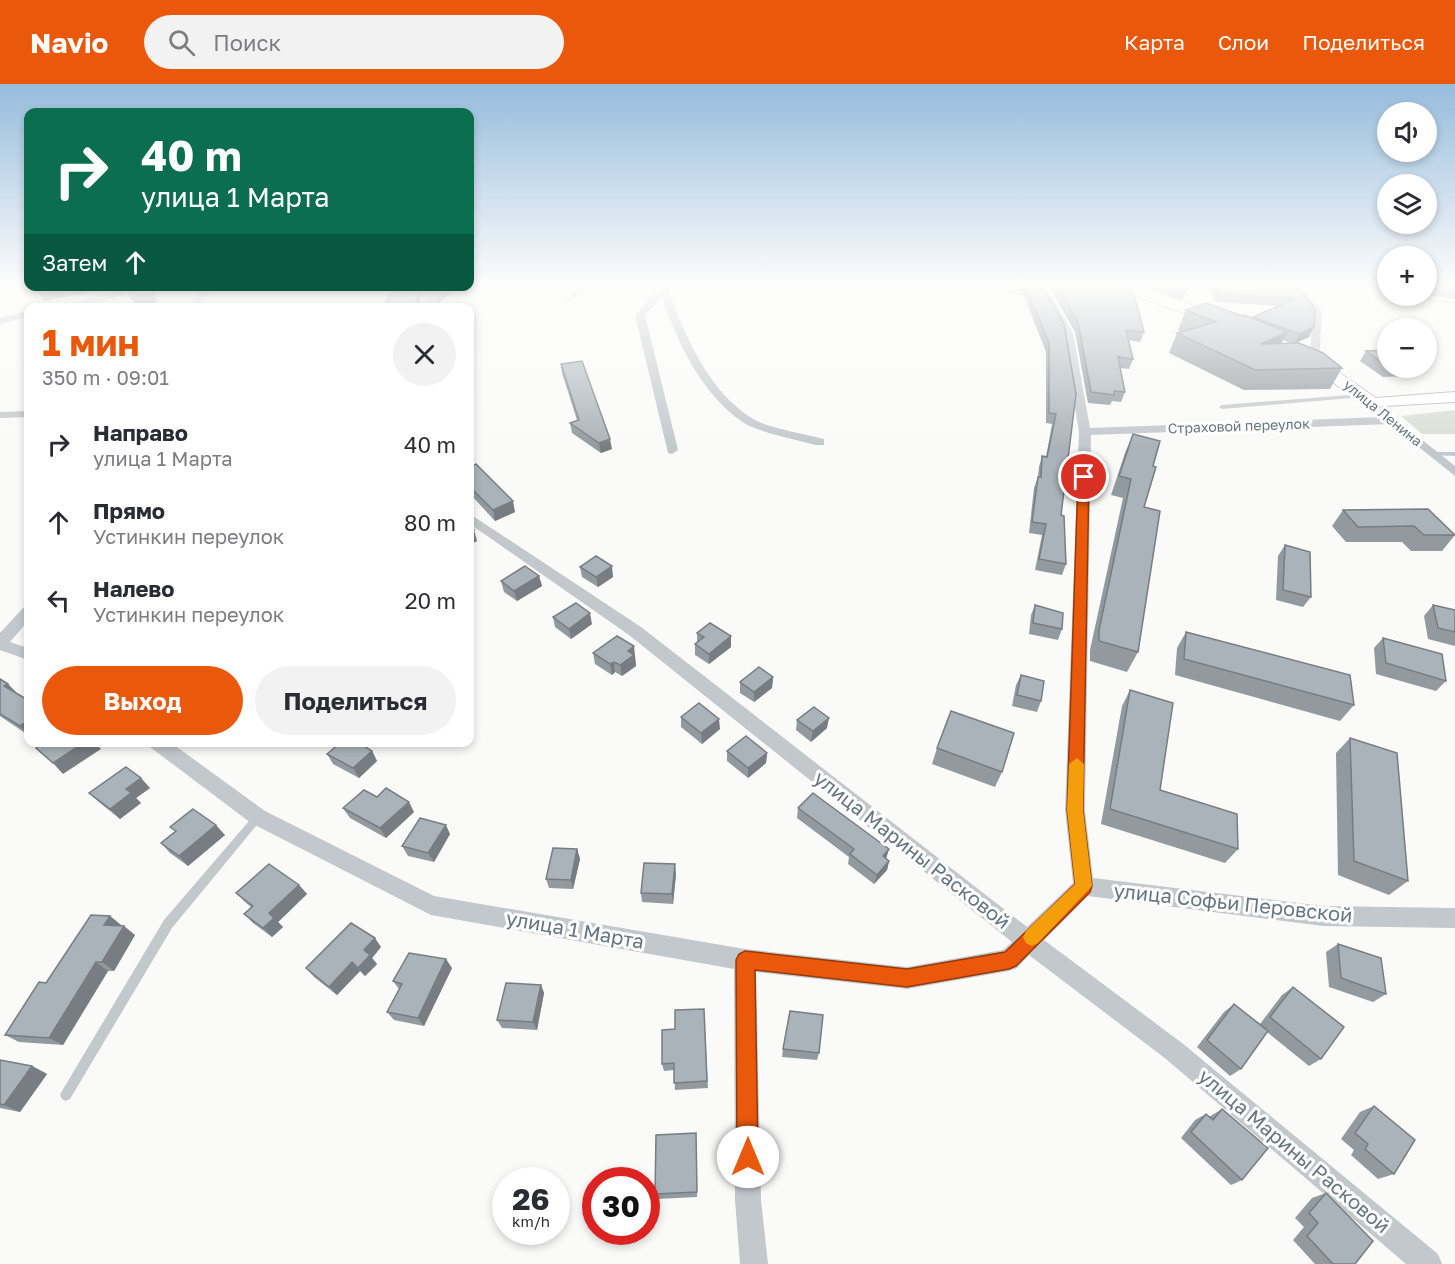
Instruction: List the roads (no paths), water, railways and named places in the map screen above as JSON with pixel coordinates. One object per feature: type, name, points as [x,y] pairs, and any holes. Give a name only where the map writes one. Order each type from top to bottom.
[{"type":"main road","name":"улица Ленина","points":[[1295,351],[1315,360],[1367,399]]},
{"type":"main road","points":[[1367,399],[1455,397]]},
{"type":"street","points":[[645,338],[672,450]]},
{"type":"street","points":[[683,338],[714,391],[750,422],[820,442]]},
{"type":"street","points":[[1069,338],[1084,432],[1075,810],[1084,886]]},
{"type":"street","points":[[1315,360],[1316,338]]},
{"type":"street","name":"улица Ленина","points":[[1367,399],[1455,472]]},
{"type":"street","points":[[0,415],[24,414]]},
{"type":"street","name":"Страховой переулок","points":[[1084,432],[1393,420]]},
{"type":"street","name":"улица Марины Расковой","points":[[474,521],[635,631],[1028,941],[1174,1051],[1428,1264]]},
{"type":"street","points":[[24,616],[0,643],[24,652]]},
{"type":"street","name":"улица 1 Марта","points":[[163,747],[258,817],[431,905],[745,960],[907,978],[1009,960],[1084,886]]},
{"type":"street","name":"улица Софьи Перовской","points":[[1084,886],[1323,916],[1455,918]]},
{"type":"street","points":[[745,960],[748,1200],[754,1264]]},
{"type":"lane","points":[[1222,407],[1367,399]]},
{"type":"lane","points":[[1434,454],[1455,454]]},
{"type":"lane","points":[[66,1095],[168,924],[258,817]]}]
